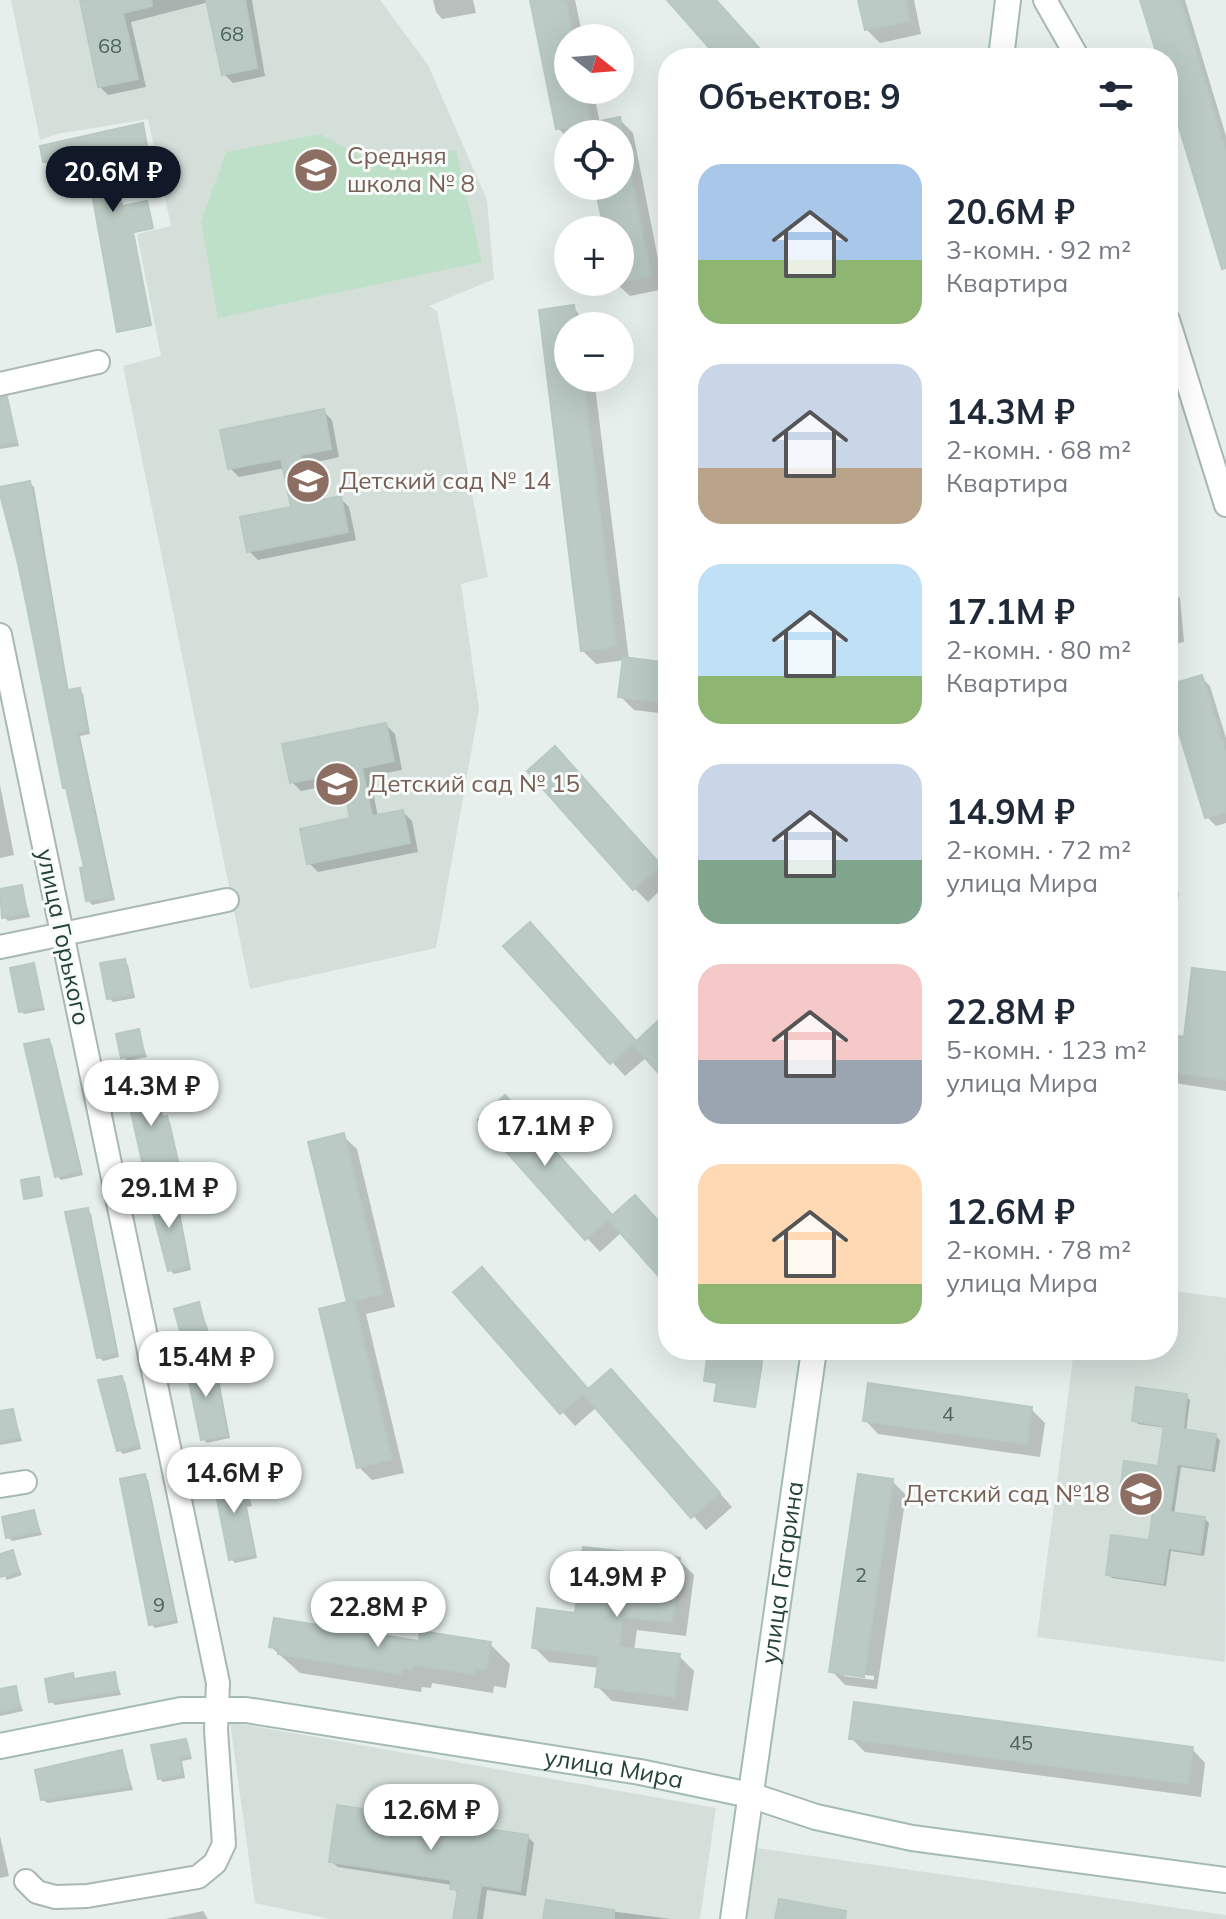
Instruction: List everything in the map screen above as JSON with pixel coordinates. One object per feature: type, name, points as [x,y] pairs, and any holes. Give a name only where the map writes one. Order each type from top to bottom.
[{"type":"main road","points":[[1002,48],[1008,0]]},
{"type":"main road","name":"улица Гагарина","points":[[733,1919],[813,1360]]},
{"type":"main road","name":"улица Мира","points":[[0,1746],[132,1718],[218,1708],[640,1772],[750,1795],[816,1817],[912,1838],[1226,1880]]},
{"type":"street","points":[[1045,0],[1072,48]]},
{"type":"street","points":[[1178,352],[1226,505]]},
{"type":"street","points":[[0,384],[98,362]]},
{"type":"street","name":"улица Горького","points":[[0,635],[218,1683],[224,1844],[215,1863],[198,1877],[87,1896],[55,1897],[37,1892],[26,1881]]},
{"type":"street","points":[[0,947],[227,900]]},
{"type":"street","points":[[0,1486],[25,1482]]},
{"type":"shaded area","points":[[11,0],[380,0],[428,65],[487,200],[494,279],[429,306],[437,311],[488,577],[461,584],[479,709],[436,948],[250,989],[123,366],[161,356],[137,234],[171,226],[148,119],[57,134],[40,140]]},
{"type":"shaded area","name":"Детский сад №18","points":[[1178,1291],[1226,1298],[1225,1662],[1037,1637],[1073,1360],[1178,1360]]},
{"type":"shaded area","points":[[230,1722],[716,1808],[700,1919],[330,1919],[255,1903]]},
{"type":"shaded area","points":[[756,1848],[1226,1915],[1226,1919],[746,1919]]},
{"type":"green space","points":[[320,134],[374,164],[456,150],[482,262],[218,318],[201,222],[226,152]]},
{"type":"building","points":[[80,0],[151,0],[152,6],[123,13],[138,79],[98,87]]},
{"type":"building","points":[[206,0],[245,0],[257,68],[222,75]]},
{"type":"building","points":[[530,0],[566,0],[570,24],[554,24],[554,104],[587,104],[590,120],[554,120]]},
{"type":"building","points":[[667,0],[716,0],[759,48],[709,48]]},
{"type":"building","points":[[858,0],[905,0],[909,21],[865,30]]},
{"type":"building","points":[[1140,0],[1180,0],[1226,152],[1226,268],[1222,269],[1178,124],[1178,48],[1155,48]]},
{"type":"building","points":[[143,123],[148,152],[113,160],[122,206],[147,201],[153,228],[133,232],[151,325],[117,332],[87,166],[75,168],[43,162],[40,146]]},
{"type":"building","points":[[634,190],[651,276],[634,279],[634,216],[601,216],[598,200],[634,200]]},
{"type":"building","points":[[574,305],[575,312],[554,312],[554,392],[585,392],[616,646],[581,651],[539,310]]},
{"type":"building","points":[[7,397],[17,442],[0,445],[0,398]]},
{"type":"building","points":[[324,409],[331,449],[301,455],[311,502],[341,496],[348,532],[247,552],[240,517],[291,507],[281,459],[228,469],[220,430]]},
{"type":"building","points":[[30,481],[67,690],[80,688],[87,730],[77,732],[112,897],[86,901],[80,868],[84,867],[66,788],[63,788],[19,567],[0,494],[0,487]]},
{"type":"building","points":[[623,657],[658,662],[658,702],[618,697]]},
{"type":"building","points":[[1202,675],[1226,755],[1226,812],[1205,818],[1178,730],[1178,682]]},
{"type":"building","points":[[386,723],[394,761],[362,768],[372,816],[403,810],[410,843],[307,864],[300,829],[350,818],[341,773],[290,783],[282,744]]},
{"type":"building","points":[[555,746],[658,862],[658,868],[633,890],[527,771]]},
{"type":"building","points":[[22,885],[27,913],[2,918],[0,889]]},
{"type":"building","points":[[530,922],[636,1041],[610,1064],[503,946]]},
{"type":"building","points":[[125,959],[132,994],[107,999],[100,963]]},
{"type":"building","points":[[34,963],[43,1007],[19,1012],[10,968]]},
{"type":"building","points":[[1192,968],[1226,972],[1226,1080],[1178,1073],[1178,1036],[1184,1037]]},
{"type":"building","points":[[658,1021],[658,1073],[633,1044]]},
{"type":"building","points":[[139,1029],[144,1053],[121,1058],[116,1034]]},
{"type":"building","points":[[49,1039],[80,1171],[55,1177],[24,1044]]},
{"type":"building","points":[[154,1083],[162,1117],[167,1116],[178,1162],[144,1170],[126,1090]]},
{"type":"building","points":[[505,1095],[612,1215],[585,1240],[478,1120]]},
{"type":"building","points":[[344,1133],[383,1294],[354,1301],[392,1459],[357,1468],[319,1309],[347,1302],[308,1142]]},
{"type":"building","points":[[39,1177],[42,1196],[24,1199],[21,1180]]},
{"type":"building","points":[[174,1192],[188,1266],[168,1271],[149,1198]]},
{"type":"building","points":[[635,1195],[658,1221],[658,1276],[608,1219]]},
{"type":"building","points":[[88,1208],[116,1353],[97,1358],[65,1212]]},
{"type":"building","points":[[482,1267],[588,1389],[611,1369],[720,1493],[691,1518],[583,1394],[560,1414],[453,1292]]},
{"type":"building","points":[[199,1302],[206,1329],[181,1335],[174,1309]]},
{"type":"building","points":[[213,1358],[227,1435],[201,1440],[185,1363]]},
{"type":"building","points":[[707,1360],[762,1360],[755,1407],[714,1401],[717,1383],[704,1381]]},
{"type":"building","points":[[122,1376],[138,1445],[117,1451],[98,1380]]},
{"type":"building","points":[[868,1383],[1032,1407],[1027,1444],[863,1421]]},
{"type":"building","points":[[1136,1387],[1187,1394],[1183,1429],[1216,1434],[1211,1469],[1177,1464],[1170,1512],[1205,1517],[1200,1553],[1168,1548],[1163,1583],[1106,1575],[1111,1535],[1149,1540],[1154,1504],[1119,1499],[1124,1461],[1158,1466],[1164,1426],[1132,1421]]},
{"type":"building","points":[[13,1409],[19,1437],[0,1441],[0,1411]]},
{"type":"building","points":[[242,1473],[249,1502],[244,1503],[255,1554],[229,1560],[213,1479]]},
{"type":"building","points":[[145,1474],[175,1620],[149,1625],[120,1479]]},
{"type":"building","points":[[858,1474],[893,1479],[864,1677],[829,1672]]},
{"type":"building","points":[[34,1510],[39,1531],[6,1538],[2,1517]]},
{"type":"building","points":[[583,1547],[680,1558],[672,1622],[623,1617],[619,1647],[680,1654],[674,1697],[595,1687],[599,1656],[532,1648],[537,1608],[575,1613]]},
{"type":"building","points":[[13,1550],[19,1572],[0,1577],[0,1554]]},
{"type":"building","points":[[274,1618],[419,1641],[420,1631],[491,1642],[486,1670],[475,1668],[474,1674],[413,1665],[412,1670],[402,1668],[401,1674],[278,1654],[279,1649],[269,1647]]},
{"type":"building","points":[[115,1672],[118,1691],[49,1702],[45,1679],[73,1673],[74,1679]]},
{"type":"building","points":[[16,1686],[20,1707],[0,1712],[0,1689]]},
{"type":"building","points":[[854,1702],[1193,1747],[1188,1784],[849,1739]]},
{"type":"building","points":[[186,1739],[190,1755],[179,1757],[182,1774],[158,1779],[151,1745]]},
{"type":"building","points":[[122,1750],[130,1786],[41,1800],[35,1770]]},
{"type":"building","points":[[337,1805],[528,1835],[520,1891],[481,1885],[476,1919],[453,1919],[458,1890],[450,1889],[451,1880],[329,1862]]},
{"type":"building","points":[[779,1899],[846,1911],[845,1919],[775,1919]]},
{"type":"building","points":[[546,1900],[614,1910],[614,1919],[543,1919]]},
{"type":"place","name":"Cредняя школа № 8","points":[[316,170]]},
{"type":"place","name":"Детский сад № 14","points":[[308,481]]},
{"type":"place","name":"Детский сад № 15","points":[[337,784]]},
{"type":"place","name":"Детский сад №18","points":[[1141,1494]]}]
